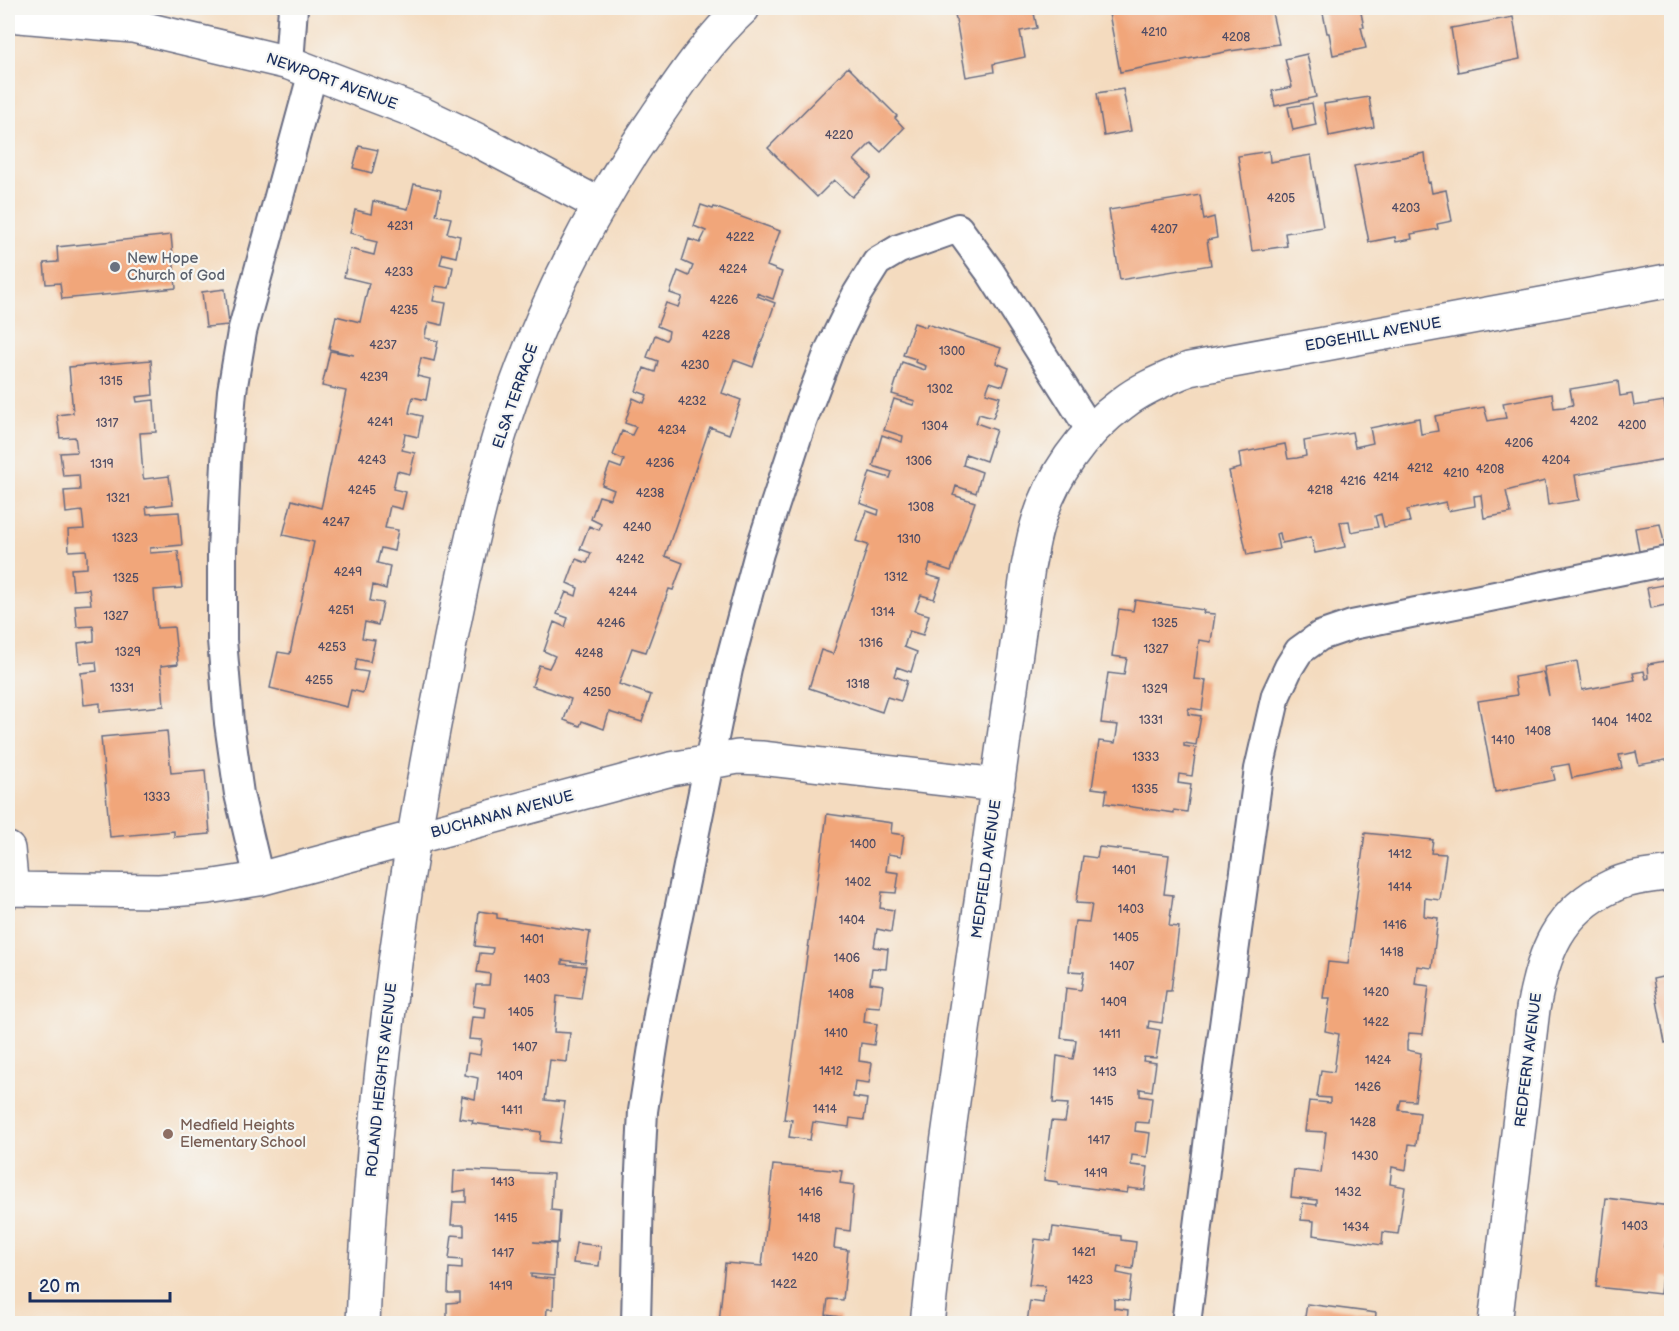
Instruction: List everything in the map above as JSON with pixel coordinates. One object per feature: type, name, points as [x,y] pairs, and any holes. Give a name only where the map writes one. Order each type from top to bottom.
[{"type":"street","name":"ELSA TERRACE","points":[[412,839],[460,595],[486,483],[514,392],[540,325],[600,206],[640,140],[688,72],[743,8]]},
{"type":"street","name":"NEWPORT AVENUE","points":[[8,15],[133,26],[301,68],[420,113],[477,140],[600,206]]},
{"type":"street","name":"EDGEHILL AVENUE","points":[[1091,431],[1123,403],[1158,382],[1188,369],[1671,280]]},
{"type":"street","name":"MEDFIELD AVENUE","points":[[927,1323],[947,1144],[1028,567],[1037,526],[1051,488],[1068,458],[1091,431]]},
{"type":"street","name":"BUCHANAN AVENUE","points":[[10,890],[159,891],[208,887],[260,879],[671,769],[738,757],[998,785]]},
{"type":"street","name":"ROLAND HEIGHTS AVENUE","points":[[363,1323],[369,1199],[383,1048],[412,839]]},
{"type":"street","points":[[8,849],[10,890]]},
{"type":"street","name":"REDFERN AVENUE","points":[[1495,1323],[1533,1009],[1539,975],[1549,947],[1564,921],[1586,901],[1614,885],[1671,873]]},
{"type":"lane","points":[[260,879],[239,794],[222,640],[226,462],[232,391],[242,332],[301,68],[292,8]]},
{"type":"lane","points":[[636,1323],[639,1191],[644,1111],[659,1008],[728,669],[756,563],[802,422],[830,349],[857,294],[877,262],[899,249],[958,228],[990,272],[1091,431]]},
{"type":"lane","points":[[1186,1323],[1259,769],[1276,695],[1288,667],[1299,651],[1320,636],[1352,625],[1671,561]]},
{"type":"building","points":[[954,8],[1033,8],[1037,28],[1020,31],[1025,57],[993,64],[994,72],[966,77]]},
{"type":"building","points":[[1108,8],[1271,8],[1279,44],[1120,72]]},
{"type":"building","points":[[1322,8],[1360,8],[1364,27],[1361,27],[1366,48],[1333,55]]},
{"type":"building","points":[[1513,17],[1520,59],[1458,72],[1451,28]]},
{"type":"building","points":[[1307,54],[1316,97],[1275,106],[1272,91],[1292,87],[1285,59]]},
{"type":"building","points":[[848,67],[897,116],[895,118],[904,128],[881,152],[871,143],[854,160],[871,177],[852,197],[834,180],[817,197],[768,148]]},
{"type":"building","points":[[1123,89],[1131,131],[1104,136],[1097,93]]},
{"type":"building","points":[[1369,97],[1374,127],[1329,136],[1324,104]]},
{"type":"building","points":[[1312,103],[1316,125],[1293,130],[1288,107]]},
{"type":"building","points":[[359,146],[378,150],[372,173],[353,168]]},
{"type":"building","points":[[1269,151],[1270,162],[1311,155],[1323,227],[1285,233],[1287,246],[1252,251],[1238,156]]},
{"type":"building","points":[[1425,153],[1428,183],[1430,182],[1432,193],[1446,190],[1452,221],[1437,224],[1438,229],[1411,234],[1412,239],[1396,242],[1395,237],[1369,242],[1354,166]]},
{"type":"building","points":[[414,184],[441,190],[436,215],[451,218],[447,233],[460,236],[456,257],[443,254],[440,264],[453,267],[449,288],[436,286],[433,301],[446,303],[442,325],[429,322],[426,330],[425,338],[438,341],[434,361],[421,358],[417,376],[430,379],[426,400],[413,397],[409,413],[422,416],[418,437],[405,434],[402,450],[415,453],[410,474],[397,471],[393,489],[406,492],[402,509],[390,506],[385,528],[398,530],[394,551],[381,548],[377,563],[390,566],[386,589],[373,585],[370,601],[383,603],[378,625],[365,622],[362,638],[375,640],[370,662],[357,659],[355,670],[368,672],[363,693],[351,690],[347,707],[270,688],[278,652],[290,654],[314,542],[283,535],[292,500],[321,508],[322,504],[346,391],[322,386],[330,351],[354,355],[329,349],[336,316],[360,322],[369,283],[344,277],[350,249],[374,255],[377,242],[350,233],[355,210],[371,214],[373,201],[408,209]]},
{"type":"building","points":[[1200,195],[1204,220],[1214,217],[1217,238],[1207,240],[1211,265],[1120,280],[1109,210]]},
{"type":"building","points":[[701,205],[713,209],[714,207],[780,231],[767,266],[782,272],[773,299],[757,293],[757,296],[775,303],[753,367],[734,360],[722,393],[741,400],[729,434],[710,427],[665,556],[683,563],[673,590],[669,589],[646,652],[632,648],[619,684],[651,695],[642,722],[609,712],[604,729],[582,721],[580,726],[564,720],[571,699],[532,686],[539,665],[549,668],[555,656],[544,651],[554,622],[565,627],[568,618],[557,614],[566,592],[576,596],[578,588],[567,583],[576,559],[587,563],[591,553],[580,549],[589,526],[599,530],[601,524],[591,519],[599,496],[610,499],[614,490],[602,485],[610,464],[621,468],[622,466],[624,460],[613,455],[622,431],[632,435],[636,427],[625,423],[633,398],[644,403],[647,395],[636,391],[644,368],[655,372],[658,361],[647,357],[655,335],[666,340],[668,337],[669,331],[657,326],[666,303],[678,307],[682,297],[670,293],[678,271],[689,276],[693,266],[682,261],[689,239],[700,243],[706,231],[694,226]]},
{"type":"building","points":[[171,235],[176,288],[62,299],[60,283],[46,284],[44,263],[58,262],[57,247]]},
{"type":"building","points":[[225,289],[229,325],[206,327],[202,292]]},
{"type":"building","points":[[914,323],[926,327],[927,324],[1001,348],[996,363],[1009,368],[1003,386],[990,382],[986,393],[1000,397],[993,418],[979,414],[976,423],[996,430],[986,461],[966,454],[963,465],[982,472],[976,493],[956,486],[953,495],[975,502],[951,571],[930,564],[927,575],[941,579],[934,599],[921,595],[915,611],[929,615],[923,635],[909,631],[904,647],[917,652],[911,672],[897,667],[894,676],[907,681],[901,701],[887,697],[882,712],[809,688],[821,650],[833,654],[868,545],[856,541],[867,511],[878,515],[879,510],[860,503],[870,472],[890,478],[892,472],[873,466],[882,435],[902,442],[903,436],[884,430],[894,399],[913,405],[915,401],[892,394],[902,362],[925,370],[926,366],[915,362],[916,359],[903,355]]},
{"type":"building","points":[[151,360],[153,395],[136,397],[137,402],[154,400],[156,432],[140,433],[143,476],[144,479],[169,476],[173,504],[146,507],[147,514],[179,512],[182,545],[150,548],[150,553],[178,551],[182,588],[154,590],[157,628],[174,627],[178,664],[161,666],[164,706],[100,712],[100,703],[84,705],[81,673],[97,671],[96,662],[80,663],[78,643],[94,641],[94,634],[93,626],[77,627],[75,605],[91,604],[89,589],[73,590],[71,569],[87,568],[87,558],[86,550],[69,551],[68,530],[84,529],[82,511],[66,513],[64,491],[80,490],[79,475],[63,476],[60,453],[77,452],[75,437],[60,438],[57,415],[73,413],[69,367]]},
{"type":"building","points":[[1618,381],[1620,396],[1632,394],[1634,406],[1664,401],[1671,443],[1671,458],[1575,475],[1579,500],[1548,505],[1545,481],[1506,491],[1511,513],[1484,518],[1481,495],[1474,496],[1475,506],[1448,511],[1446,502],[1407,510],[1410,522],[1384,527],[1381,514],[1375,516],[1378,527],[1351,532],[1349,521],[1340,522],[1345,547],[1315,553],[1311,537],[1282,543],[1280,533],[1276,534],[1279,549],[1247,555],[1229,471],[1241,468],[1239,453],[1285,444],[1288,459],[1297,458],[1306,456],[1304,441],[1352,432],[1355,447],[1373,443],[1370,428],[1419,418],[1421,434],[1438,431],[1435,416],[1484,407],[1488,421],[1506,418],[1503,403],[1552,394],[1554,408],[1563,407],[1573,405],[1570,389]]},
{"type":"building","points":[[1660,524],[1665,547],[1639,551],[1635,528]]},
{"type":"building","points":[[1668,584],[1671,604],[1651,608],[1647,588]]},
{"type":"building","points":[[1135,600],[1204,610],[1203,613],[1215,614],[1211,642],[1199,640],[1194,679],[1206,680],[1202,710],[1189,708],[1188,711],[1188,714],[1201,716],[1196,745],[1184,743],[1184,746],[1196,748],[1192,776],[1179,774],[1178,783],[1191,785],[1187,812],[1174,810],[1174,813],[1105,803],[1107,790],[1092,788],[1099,741],[1115,743],[1118,725],[1101,723],[1108,673],[1124,675],[1127,658],[1112,656],[1119,609],[1133,611]]},
{"type":"building","points":[[1671,660],[1671,759],[1639,765],[1636,752],[1619,755],[1622,768],[1572,778],[1569,764],[1552,767],[1555,780],[1495,792],[1478,701],[1517,695],[1514,677],[1543,672],[1549,696],[1544,667],[1577,661],[1582,690],[1635,680],[1633,673],[1644,671],[1646,679],[1649,678],[1648,664]]},
{"type":"building","points":[[167,731],[171,773],[205,770],[210,834],[174,837],[174,831],[110,837],[101,737]]},
{"type":"building","points":[[827,814],[892,823],[891,833],[904,835],[901,856],[888,854],[886,871],[899,873],[896,893],[882,892],[880,908],[894,910],[891,932],[877,929],[874,947],[888,949],[886,969],[872,968],[870,983],[883,985],[880,1007],[866,1006],[865,1012],[864,1022],[877,1024],[874,1045],[861,1043],[860,1050],[859,1061],[872,1063],[869,1083],[855,1081],[853,1097],[867,1099],[864,1120],[850,1118],[849,1127],[813,1122],[810,1140],[789,1137],[792,1120],[784,1119]]},
{"type":"building","points":[[1365,833],[1433,840],[1431,853],[1446,854],[1440,900],[1425,898],[1424,916],[1438,918],[1432,968],[1417,966],[1415,984],[1429,986],[1423,1034],[1409,1033],[1407,1042],[1407,1050],[1421,1053],[1415,1101],[1401,1100],[1399,1108],[1399,1110],[1420,1113],[1416,1145],[1409,1144],[1406,1170],[1392,1167],[1390,1184],[1405,1187],[1398,1234],[1383,1232],[1382,1245],[1313,1235],[1314,1221],[1301,1220],[1303,1203],[1317,1205],[1317,1200],[1291,1197],[1294,1170],[1321,1173],[1326,1132],[1305,1131],[1309,1101],[1330,1103],[1330,1098],[1317,1097],[1321,1070],[1334,1072],[1339,1034],[1325,1031],[1330,998],[1323,998],[1328,962],[1348,964]]},
{"type":"building","points":[[1099,847],[1169,855],[1164,894],[1173,895],[1169,926],[1179,927],[1171,991],[1166,991],[1162,1023],[1149,1021],[1148,1028],[1160,1030],[1156,1058],[1144,1057],[1143,1061],[1156,1063],[1152,1091],[1140,1089],[1140,1096],[1152,1098],[1149,1123],[1136,1122],[1135,1131],[1150,1133],[1147,1157],[1132,1155],[1131,1165],[1148,1167],[1145,1190],[1128,1188],[1127,1193],[1044,1180],[1051,1121],[1065,1122],[1068,1104],[1053,1103],[1057,1056],[1073,1059],[1075,1049],[1076,1040],[1061,1038],[1066,988],[1081,990],[1084,972],[1069,971],[1075,921],[1089,922],[1092,904],[1076,903],[1083,856],[1097,858]]},
{"type":"building","points":[[479,911],[497,914],[497,918],[590,932],[585,963],[562,960],[562,964],[586,966],[581,999],[557,996],[554,1032],[570,1033],[567,1062],[550,1060],[545,1100],[565,1102],[559,1143],[540,1141],[541,1132],[472,1123],[473,1120],[459,1118],[462,1096],[475,1099],[478,1078],[465,1075],[468,1053],[480,1055],[482,1040],[469,1039],[472,1017],[485,1018],[486,1008],[473,1006],[476,985],[489,985],[490,974],[477,972],[480,953],[492,954],[493,948],[475,946]]},
{"type":"building","points":[[1671,975],[1671,1041],[1665,1043],[1653,979]]},
{"type":"building","points":[[773,1165],[842,1171],[840,1183],[854,1185],[850,1231],[836,1229],[834,1248],[848,1250],[843,1300],[828,1299],[826,1315],[840,1317],[840,1323],[719,1323],[725,1263],[762,1266]]},
{"type":"building","points":[[454,1171],[553,1174],[551,1210],[560,1211],[558,1243],[533,1242],[556,1244],[554,1276],[531,1274],[531,1277],[554,1279],[553,1309],[547,1309],[546,1323],[447,1323],[447,1303],[460,1302],[460,1293],[448,1293],[449,1268],[462,1269],[462,1260],[449,1259],[452,1235],[464,1236],[464,1225],[451,1225],[453,1202],[466,1202],[466,1190],[453,1192]]},
{"type":"building","points":[[1606,1198],[1670,1206],[1665,1247],[1671,1247],[1671,1277],[1662,1276],[1660,1294],[1596,1287]]},
{"type":"building","points":[[1053,1227],[1121,1236],[1121,1240],[1136,1242],[1133,1269],[1118,1267],[1117,1273],[1132,1276],[1129,1301],[1114,1299],[1114,1308],[1128,1310],[1127,1323],[1027,1323],[1030,1301],[1043,1303],[1045,1286],[1029,1285],[1035,1239],[1051,1241]]},
{"type":"building","points":[[576,1243],[601,1246],[599,1266],[573,1263]]},
{"type":"building","points":[[1307,1304],[1376,1313],[1375,1323],[1304,1323]]},
{"type":"place","name":"New Hope Church of God","points":[[115,267]]},
{"type":"place","name":"Medfield Heights Elementary School","points":[[168,1134]]}]
